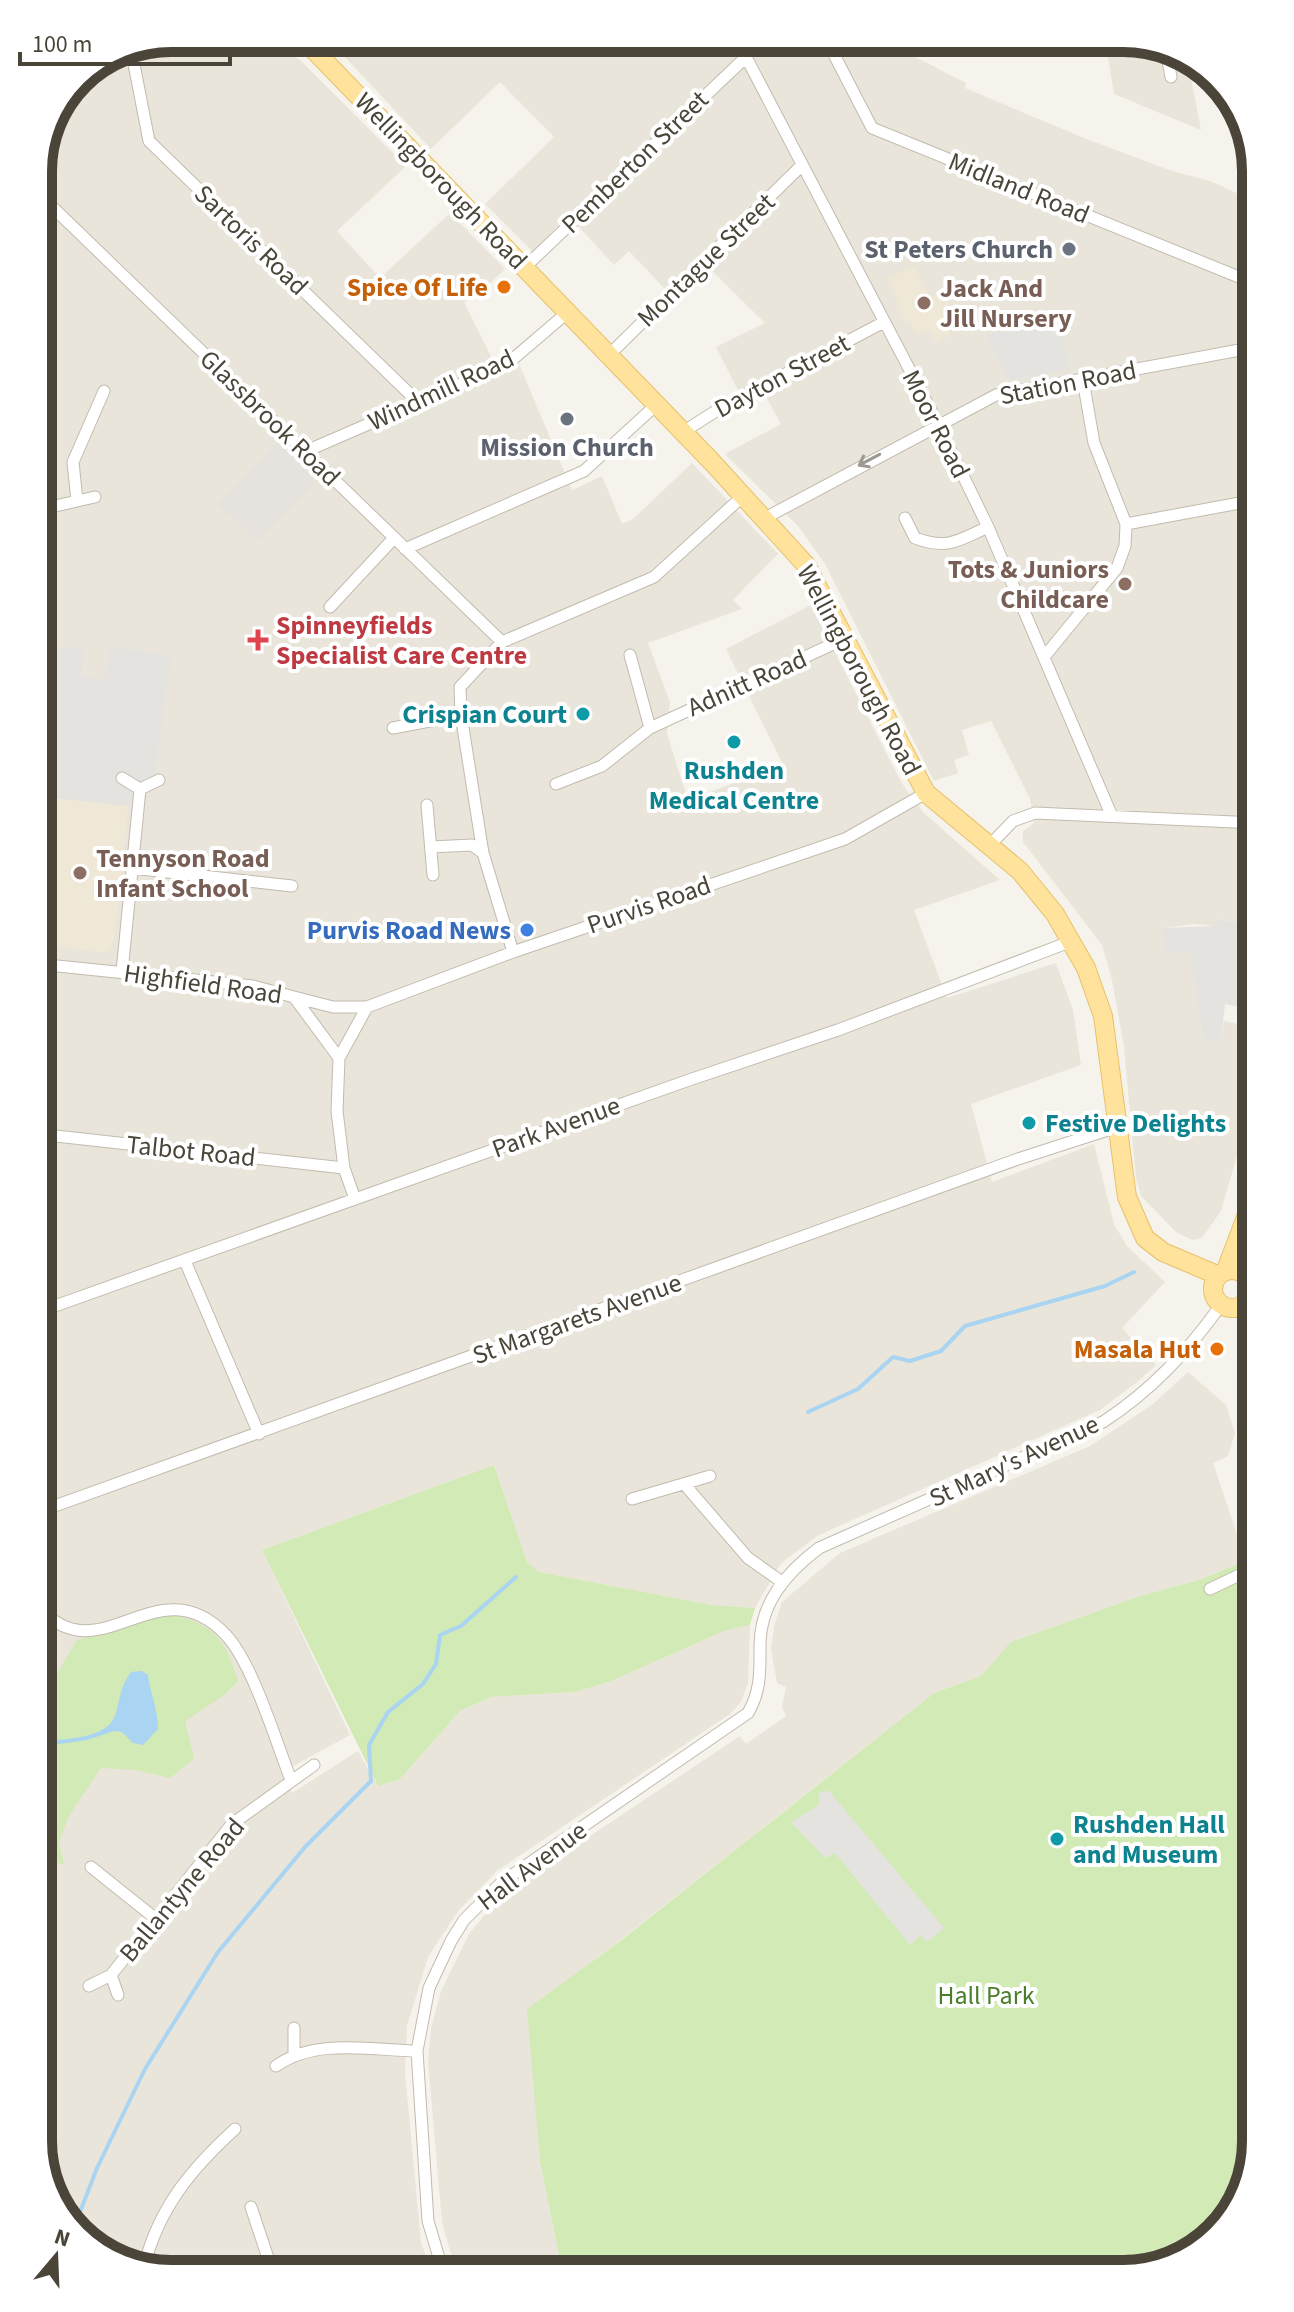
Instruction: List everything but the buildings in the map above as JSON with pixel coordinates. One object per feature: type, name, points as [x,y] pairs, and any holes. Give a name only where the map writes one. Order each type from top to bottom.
[{"type":"main road","name":"Wellingborough Road","points":[[329,55],[524,268],[744,495],[806,565],[926,793],[990,845],[1038,892],[1072,941],[1086,968],[1103,1016],[1127,1197],[1145,1238],[1163,1252],[1222,1272]]},
{"type":"main road","points":[[1242,1224],[1212,1290],[1242,1312]]},
{"type":"main road","points":[[1222,1272],[1242,1274]]},
{"type":"main road","points":[[1230,1306],[1242,1302]]},
{"type":"street","name":"Moor Road","points":[[745,52],[988,527],[1111,814]]},
{"type":"street","name":"Midland Road","points":[[833,52],[872,128],[1242,278]]},
{"type":"street","name":"Pemberton Street","points":[[524,268],[746,57]]},
{"type":"street","name":"Sartoris Road","points":[[133,59],[149,141],[417,401]]},
{"type":"street","points":[[1168,61],[1171,77]]},
{"type":"street","name":"Montague Street","points":[[609,355],[802,165]]},
{"type":"street","name":"Glassbrook Road","points":[[52,207],[502,642]]},
{"type":"street","name":"Windmill Road","points":[[304,452],[507,364],[568,312]]},
{"type":"street","name":"Dayton Street","points":[[683,432],[719,409],[884,322]]},
{"type":"street","name":"Station Road","points":[[765,518],[996,395],[1242,350]]},
{"type":"street","points":[[1044,657],[1117,568],[1125,546],[1126,524],[1094,443],[1083,380]]},
{"type":"street","points":[[77,501],[73,462],[104,391]]},
{"type":"street","points":[[405,549],[584,471],[656,405]]},
{"type":"street","points":[[513,952],[483,853],[461,715],[460,687],[502,642],[654,577],[744,495]]},
{"type":"street","points":[[52,507],[95,497]]},
{"type":"street","points":[[1126,524],[1242,503]]},
{"type":"street","points":[[905,518],[915,538],[944,547],[988,527]]},
{"type":"street","points":[[330,607],[394,538]]},
{"type":"street","name":"Adnitt Road","points":[[556,784],[602,766],[650,728],[844,639]]},
{"type":"street","points":[[630,655],[650,728]]},
{"type":"street","points":[[393,728],[461,715]]},
{"type":"street","points":[[122,778],[140,789]]},
{"type":"street","points":[[140,789],[159,780]]},
{"type":"street","points":[[122,972],[140,789]]},
{"type":"street","name":"Purvis Road","points":[[294,997],[333,1007],[367,1007],[513,952],[845,839],[926,793]]},
{"type":"street","points":[[427,805],[433,875]]},
{"type":"street","points":[[990,845],[1024,815],[1111,814],[1242,822]]},
{"type":"street","points":[[431,847],[472,845],[483,853]]},
{"type":"street","points":[[132,868],[292,886]]},
{"type":"street","name":"Park Avenue","points":[[52,1307],[838,1030],[1072,941]]},
{"type":"street","name":"Highfield Road","points":[[52,965],[253,986],[294,997],[339,1058]]},
{"type":"street","points":[[355,1199],[344,1168],[337,1111],[339,1058],[367,1007]]},
{"type":"street","name":"St Margarets Avenue","points":[[52,1507],[1018,1159],[1117,1127]]},
{"type":"street","name":"Talbot Road","points":[[52,1136],[344,1168]]},
{"type":"street","points":[[185,1261],[259,1434]]},
{"type":"street","name":"St Mary's Avenue","points":[[782,1582],[819,1548],[1103,1422],[1134,1402],[1169,1371],[1230,1306]]},
{"type":"street","points":[[632,1499],[710,1476]]},
{"type":"street","points":[[685,1485],[748,1558],[782,1582]]},
{"type":"street","points":[[1210,1589],[1242,1574]]},
{"type":"street","name":"Hall Avenue","points":[[440,2260],[428,2221],[417,2051],[421,2016],[438,1965],[464,1920],[482,1899],[748,1713],[760,1686],[763,1625],[768,1607],[782,1582]]},
{"type":"street","points":[[52,1622],[86,1633],[104,1630],[140,1614],[167,1608],[198,1614],[226,1635],[244,1664],[291,1780]]},
{"type":"street","name":"Ballantyne Road","points":[[89,1986],[111,1975],[232,1824],[314,1765]]},
{"type":"street","points":[[91,1867],[156,1919]]},
{"type":"street","points":[[111,1975],[118,1995]]},
{"type":"street","points":[[294,2028],[294,2053]]},
{"type":"street","points":[[276,2066],[294,2053],[319,2048],[417,2051]]},
{"type":"street","points":[[146,2258],[152,2233],[176,2191],[204,2157],[235,2129]]},
{"type":"street","points":[[251,2207],[269,2260]]},
{"type":"shaded area","points":[[286,52],[300,60],[406,166],[337,231],[380,278],[450,213],[505,269],[481,292],[464,302],[492,359],[514,352],[572,490],[602,476],[622,524],[632,520],[692,463],[778,554],[733,600],[742,609],[648,643],[670,702],[667,734],[688,800],[783,765],[726,649],[811,605],[901,782],[923,812],[1000,880],[914,910],[947,998],[1056,963],[1073,1010],[1081,1065],[971,1104],[992,1182],[1094,1144],[1114,1224],[1127,1246],[1165,1282],[1122,1328],[1156,1365],[1137,1382],[1100,1410],[819,1535],[781,1563],[755,1608],[712,1605],[539,1572],[527,1562],[494,1465],[262,1550],[350,1735],[282,1772],[292,1793],[358,1751],[378,1786],[400,1779],[460,1711],[491,1697],[575,1692],[609,1682],[724,1631],[750,1625],[748,1683],[741,1702],[730,1714],[497,1871],[459,1910],[428,1957],[407,2026],[405,2072],[421,2243],[428,2260],[148,2258],[118,2248],[96,2232],[96,2216],[80,2216],[58,2179],[52,2141],[52,163],[61,125],[87,87],[125,61],[148,54]]},
{"type":"shaded area","points":[[343,52],[905,52],[966,83],[965,88],[1089,140],[1172,171],[1210,181],[1242,196],[1242,923],[1216,919],[1215,926],[1194,924],[1163,928],[1190,952],[1195,977],[1221,1040],[1224,1021],[1242,1025],[1242,1140],[1221,1211],[1202,1238],[1193,1240],[1177,1233],[1141,1196],[1136,1178],[1124,1047],[1102,945],[1023,842],[1023,831],[1034,823],[1030,799],[991,721],[962,730],[969,755],[954,760],[958,773],[934,781],[825,564],[798,526],[725,454],[781,424],[766,397],[746,406],[716,347],[765,323],[699,258],[665,289],[629,251],[614,265],[568,215],[533,252],[485,204],[554,137],[500,82],[431,149]]},
{"type":"shaded area","points":[[1107,52],[1146,54],[1176,64],[1190,73],[1201,130],[1114,94]]},
{"type":"shaded area","name":"Jack And Jill Nursery","points":[[914,266],[930,298],[943,292],[953,312],[942,318],[950,335],[936,342],[929,329],[917,335],[909,321],[904,323],[897,309],[901,307],[887,279]]},
{"type":"shaded area","points":[[1047,323],[1062,334],[1070,369],[1009,380],[985,335]]},
{"type":"shaded area","points":[[278,441],[319,480],[258,540],[217,504]]},
{"type":"shaded area","points":[[52,645],[84,649],[81,676],[104,680],[110,646],[171,656],[155,774],[128,806],[52,798]]},
{"type":"shaded area","name":"Tennyson Road Infant School","points":[[52,798],[128,806],[114,940],[106,953],[52,945]]},
{"type":"shaded area","points":[[1216,919],[1242,923],[1242,1007],[1225,1004],[1221,1040],[1204,1041],[1190,952],[1164,952],[1163,928],[1214,926]]},
{"type":"shaded area","points":[[1188,1372],[1226,1405],[1235,1433],[1228,1456],[1213,1463],[1242,1548],[1242,1562],[1202,1579],[1140,1596],[1012,1642],[981,1676],[934,1693],[528,2009],[540,2162],[560,2260],[453,2260],[442,2223],[428,2061],[431,2028],[441,1991],[469,1934],[493,1905],[527,1878],[740,1736],[746,1744],[786,1716],[782,1707],[786,1687],[777,1683],[771,1649],[775,1623],[782,1602],[840,1553],[1090,1446],[1153,1404]]},
{"type":"shaded area","points":[[829,1791],[944,1928],[927,1942],[921,1935],[910,1945],[835,1853],[825,1858],[791,1822],[819,1805],[819,1792]]},
{"type":"green space","points":[[494,1465],[527,1562],[539,1572],[712,1605],[755,1608],[750,1625],[724,1631],[609,1682],[575,1692],[491,1697],[460,1711],[400,1779],[378,1786],[262,1550]]},
{"type":"green space","name":"Hall Park","points":[[1242,1562],[1242,2141],[1233,2187],[1207,2225],[1176,2248],[1154,2256],[1123,2260],[560,2260],[540,2162],[527,2009],[624,1938],[934,1693],[981,1676],[1011,1642],[1140,1596],[1202,1579]]},
{"type":"green space","points":[[167,1613],[183,1617],[206,1628],[222,1643],[238,1681],[223,1696],[185,1721],[194,1759],[170,1778],[136,1770],[101,1768],[68,1817],[59,1843],[64,1864],[52,1863],[52,1675],[58,1672],[77,1640]]},
{"type":"water","points":[[142,1671],[148,1675],[157,1715],[158,1729],[143,1745],[133,1743],[122,1732],[114,1731],[87,1740],[52,1745],[52,1740],[80,1737],[101,1731],[109,1725],[131,1672]]},
{"type":"waterway","points":[[808,1412],[858,1389],[893,1357],[910,1361],[941,1351],[965,1326],[1105,1286],[1134,1272]]},
{"type":"waterway","points":[[79,2215],[97,2168],[145,2069],[218,1952],[305,1847],[371,1781],[369,1745],[388,1712],[423,1684],[436,1664],[440,1635],[461,1626],[516,1577]]},
{"type":"place","name":"St Peters Church","points":[[1069,249]]},
{"type":"place","name":"Spice Of Life","points":[[504,287]]},
{"type":"place","name":"Jack And Jill Nursery","points":[[924,303]]},
{"type":"place","name":"Mission Church","points":[[567,419]]},
{"type":"place","name":"Tots & Juniors Childcare","points":[[1125,584]]},
{"type":"place","name":"Spinneyfields Specialist Care Centre","points":[[258,640]]},
{"type":"place","name":"Crispian Court","points":[[583,714]]},
{"type":"place","name":"Rushden Medical Centre","points":[[734,742]]},
{"type":"place","name":"Tennyson Road Infant School","points":[[80,873]]},
{"type":"place","name":"Purvis Road News","points":[[527,930]]},
{"type":"place","name":"Festive Delights","points":[[1029,1123]]},
{"type":"place","name":"Masala Hut","points":[[1217,1349]]},
{"type":"place","name":"Rushden Hall and Museum","points":[[1057,1839]]}]
